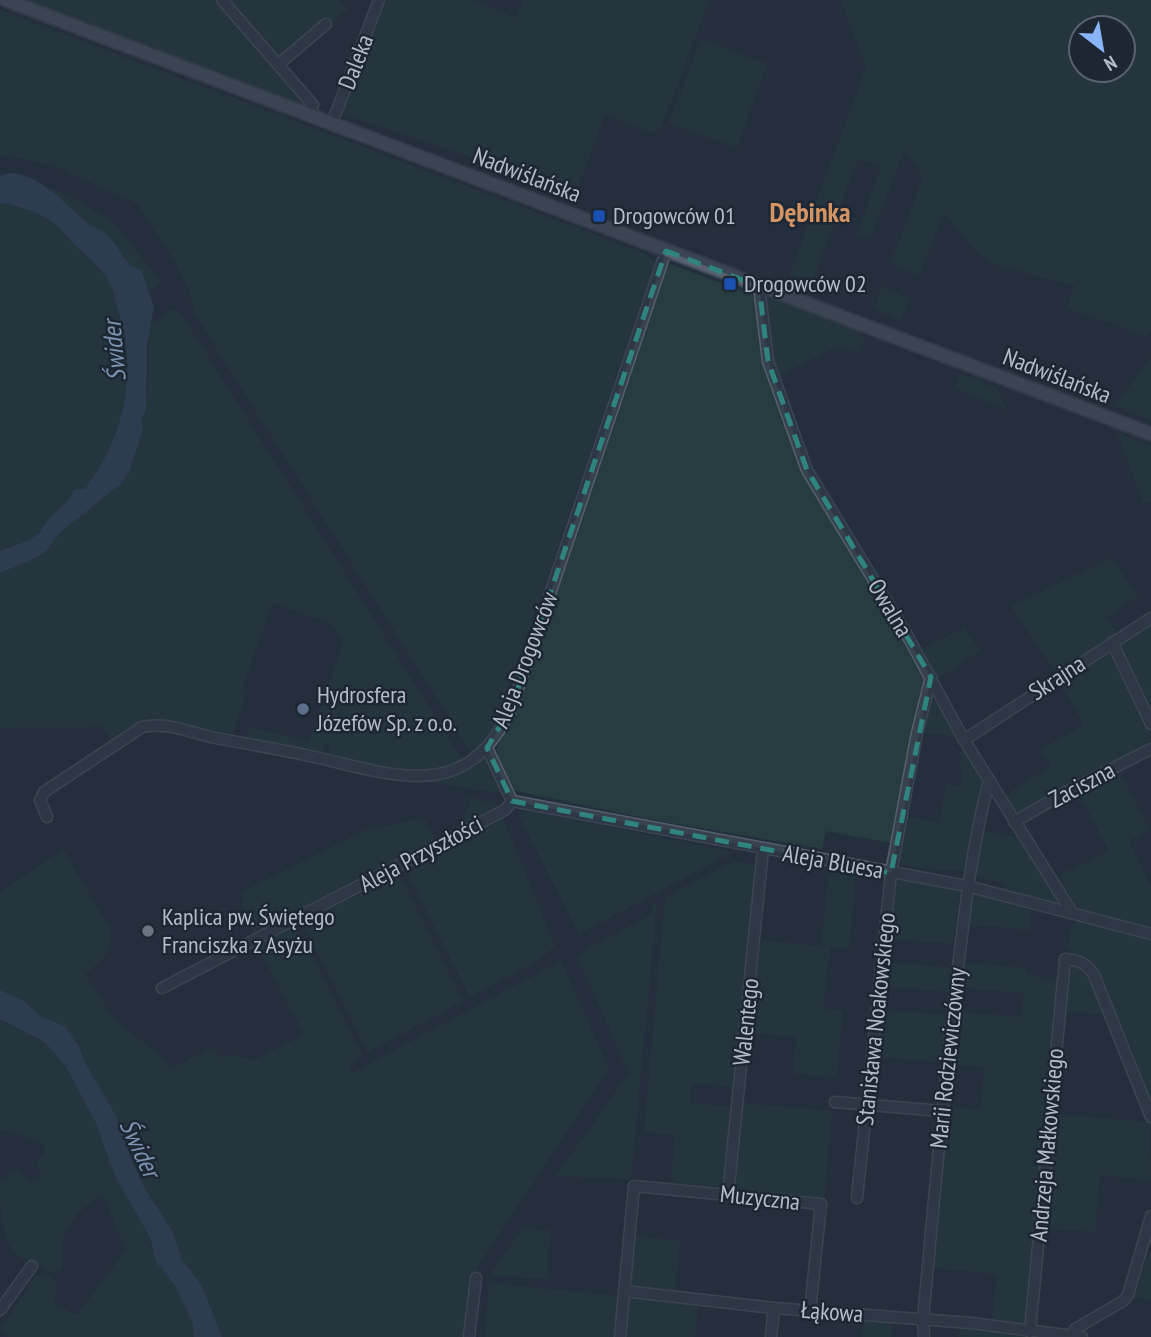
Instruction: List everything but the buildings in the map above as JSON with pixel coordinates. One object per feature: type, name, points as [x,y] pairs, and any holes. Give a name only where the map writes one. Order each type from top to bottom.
[{"type":"main road","name":"Nadwiślańska","points":[[6,0],[1151,434]]},
{"type":"street","points":[[222,0],[313,105],[309,114]]},
{"type":"street","name":"Daleka","points":[[332,123],[379,0]]},
{"type":"street","points":[[278,65],[326,24]]},
{"type":"street","name":"Aleja Drogowców","points":[[47,817],[40,800],[44,792],[142,727],[155,724],[415,777],[451,772],[475,759],[502,727],[512,706],[666,251]]},
{"type":"street","name":"Owalna","points":[[759,286],[768,361],[807,470],[931,677],[964,740],[1071,911]]},
{"type":"street","name":"Skrajna","points":[[964,740],[1151,618]]},
{"type":"street","points":[[1112,642],[1151,724]]},
{"type":"street","name":"Stanisława Noakowskiego","points":[[857,1198],[891,873],[917,733],[931,677]]},
{"type":"street","points":[[487,748],[512,801]]},
{"type":"street","name":"Zaciszna","points":[[1014,822],[1151,749]]},
{"type":"street","name":"Marii Rodziewiczówny","points":[[924,1337],[923,1319],[942,1111],[967,886],[989,781]]},
{"type":"street","name":"Aleja Bluesa","points":[[512,801],[967,886],[1151,934]]},
{"type":"street","name":"Aleja Przyszłości","points":[[162,988],[463,833],[505,810],[512,801]]},
{"type":"street","name":"Walentego","points":[[729,1195],[764,849]]},
{"type":"street","name":"Andrzeja Małkowskiego","points":[[1030,1332],[1065,959],[1082,962],[1089,966],[1094,975],[1151,1117]]},
{"type":"street","points":[[835,1102],[942,1111]]},
{"type":"street","name":"Muzyczna","points":[[624,1291],[634,1186],[821,1204],[810,1311]]},
{"type":"street","points":[[1078,1336],[1075,1329],[1123,1301],[1128,1295],[1151,1216]]},
{"type":"street","points":[[0,1310],[32,1266]]},
{"type":"street","points":[[469,1337],[476,1278]]},
{"type":"street","points":[[620,1337],[624,1291]]},
{"type":"street","name":"Łąkowa","points":[[624,1291],[774,1308],[971,1323],[1078,1336]]},
{"type":"street","points":[[771,1337],[774,1308]]},
{"type":"highlighted area","points":[[666,251],[759,286],[768,361],[807,470],[931,677],[891,873],[512,801],[487,748],[512,706]]},
{"type":"green space","points":[[29,0],[220,0],[310,104],[308,108]]},
{"type":"green space","points":[[226,0],[340,0],[348,9],[282,64]]},
{"type":"green space","points":[[386,0],[472,0],[516,18],[523,0],[709,0],[661,128],[650,133],[605,114],[576,192],[342,114]]},
{"type":"green space","points":[[841,0],[1151,0],[1151,331],[1147,336],[1066,308],[1075,286],[990,263],[975,250],[944,213],[919,275],[891,263],[923,177],[905,149],[870,238],[857,234],[881,167],[858,159],[812,282],[790,274],[866,67]]},
{"type":"green space","points":[[0,10],[648,255],[655,263],[493,735],[473,756],[194,313],[189,290],[175,262],[136,203],[52,165],[0,155]]},
{"type":"green space","points":[[701,39],[767,64],[737,148],[669,123]]},
{"type":"green space","points":[[45,186],[73,198],[111,220],[161,281],[153,290],[147,289],[141,271],[131,266],[108,236],[90,225]]},
{"type":"green space","points":[[0,203],[28,210],[54,223],[105,276],[112,288],[124,331],[127,379],[119,425],[99,469],[85,489],[75,490],[30,540],[0,551]]},
{"type":"green space","points":[[670,264],[759,297],[766,369],[802,465],[816,496],[896,630],[955,737],[921,732],[907,816],[939,823],[947,784],[962,786],[960,754],[965,745],[984,774],[966,871],[930,869],[898,863],[901,845],[826,831],[822,849],[654,820],[511,790],[500,766],[498,746],[512,715],[665,268]]},
{"type":"green space","points":[[882,286],[910,299],[901,321],[874,308]]},
{"type":"green space","points":[[765,295],[860,332],[860,336],[865,338],[859,353],[840,345],[775,377]]},
{"type":"green space","points":[[169,310],[180,312],[464,762],[414,774],[329,757],[331,745],[326,744],[322,756],[249,739],[247,727],[309,741],[344,640],[330,623],[272,603],[243,687],[246,695],[233,734],[149,720],[131,726],[111,740],[103,727],[0,728],[0,573],[36,558],[47,550],[62,531],[123,482],[129,473],[143,430],[141,420],[147,400],[150,321],[156,322]]},
{"type":"green space","points":[[1151,357],[1151,420],[1115,406]]},
{"type":"green space","points":[[960,373],[996,388],[1008,410],[955,388]]},
{"type":"green space","points":[[1117,433],[1151,446],[1151,502],[1143,502]]},
{"type":"green space","points":[[1112,558],[1138,596],[1107,617],[1118,635],[1057,674],[1011,606]]},
{"type":"green space","points":[[1151,625],[1151,716],[1118,650],[1121,643]]},
{"type":"green space","points":[[965,628],[980,651],[934,681],[918,650]]},
{"type":"green space","points":[[1109,649],[1151,735],[1151,746],[1065,787],[1015,819],[1002,798],[1051,766],[1041,749],[1084,725],[1060,681]]},
{"type":"green space","points":[[485,757],[504,794],[432,782]]},
{"type":"green space","points":[[1118,769],[1149,830],[1129,841],[1151,887],[1151,931],[1076,908],[1060,875],[1109,851],[1077,789]]},
{"type":"green space","points":[[466,797],[495,803],[499,809],[453,831],[462,822],[470,803]]},
{"type":"green space","points":[[527,811],[733,852],[579,934],[519,816]]},
{"type":"green space","points":[[502,816],[555,946],[538,961],[470,997],[404,867]]},
{"type":"green space","points":[[424,818],[436,840],[255,935],[244,913],[245,890],[366,830]]},
{"type":"green space","points":[[981,830],[1015,837],[1016,830],[1059,903],[1004,893],[1006,883],[979,878],[974,873]]},
{"type":"green space","points":[[63,849],[111,931],[108,951],[85,975],[114,1019],[164,1059],[169,1070],[213,1047],[219,1057],[235,1055],[255,1060],[305,1035],[256,944],[295,923],[362,1056],[348,1064],[352,1073],[561,961],[609,1069],[469,1280],[463,1337],[222,1337],[203,1288],[181,1257],[173,1232],[145,1189],[116,1116],[84,1061],[79,1046],[64,1026],[39,1015],[24,1001],[0,990],[0,892]]},
{"type":"green space","points":[[734,861],[759,866],[736,1087],[692,1083],[690,1103],[734,1107],[724,1187],[671,1183],[675,1135],[644,1132],[665,897]]},
{"type":"green space","points":[[397,870],[463,1001],[368,1052],[302,920]]},
{"type":"green space","points":[[829,872],[856,876],[849,948],[830,947],[823,1008],[843,1011],[836,1078],[793,1073],[796,1037],[750,1033],[758,940],[821,946]]},
{"type":"green space","points":[[900,877],[960,888],[953,944],[890,939],[894,883],[898,883]]},
{"type":"green space","points":[[970,890],[1032,904],[1029,930],[967,924]]},
{"type":"green space","points":[[657,902],[631,1179],[556,1176],[629,1073],[578,958],[590,947],[651,915],[652,904]]},
{"type":"green space","points":[[1081,920],[1151,939],[1151,1110],[1131,1062],[1136,1059],[1130,1041],[1125,1041],[1081,955],[1073,953],[1068,947],[1072,924]]},
{"type":"green space","points":[[888,962],[952,968],[949,992],[886,986]]},
{"type":"green space","points":[[963,963],[1026,968],[1026,974],[1057,982],[1028,1326],[992,1322],[997,1274],[933,1268],[949,1107],[980,1110],[985,1067],[954,1065],[958,1012],[1021,1017],[1024,993],[961,988]]},
{"type":"green space","points":[[1072,964],[1089,967],[1107,1015],[1063,1011],[1067,968]]},
{"type":"green space","points":[[879,1010],[947,1015],[942,1062],[874,1057]]},
{"type":"green space","points":[[0,1019],[45,1042],[66,1067],[96,1123],[115,1176],[150,1237],[152,1250],[174,1284],[193,1323],[194,1337],[9,1337],[1,1328],[37,1275],[48,1275],[56,1282],[55,1305],[77,1315],[126,1250],[102,1192],[80,1211],[67,1229],[63,1240],[61,1270],[47,1272],[36,1263],[18,1256],[12,1249],[2,1221],[0,1179],[7,1182],[10,1173],[20,1171],[28,1182],[39,1179],[41,1172],[36,1164],[45,1145],[9,1130],[0,1131]]},
{"type":"green space","points":[[743,1103],[832,1111],[824,1202],[733,1194]]},
{"type":"green space","points":[[1053,1114],[1150,1122],[1151,1180],[1100,1175],[1095,1232],[1043,1228]]},
{"type":"green space","points":[[523,1228],[550,1231],[547,1279],[490,1275]]},
{"type":"green space","points":[[634,1236],[680,1241],[675,1292],[634,1288],[630,1282]]},
{"type":"green space","points":[[1148,1254],[1151,1255],[1151,1301],[1135,1297]]},
{"type":"green space","points":[[489,1283],[619,1296],[615,1337],[485,1337]]},
{"type":"green space","points":[[627,1296],[698,1303],[695,1337],[623,1337]]},
{"type":"green space","points":[[864,1318],[893,1321],[891,1337],[862,1337]]},
{"type":"green space","points":[[960,1327],[1037,1337],[959,1337]]},
{"type":"water","points":[[8,173],[20,174],[41,184],[89,224],[108,236],[126,259],[141,270],[154,307],[147,345],[146,410],[141,420],[143,430],[129,473],[123,482],[62,531],[47,550],[36,558],[0,573],[0,551],[30,540],[40,532],[75,489],[85,489],[99,469],[119,425],[127,378],[124,330],[111,285],[97,266],[54,223],[28,210],[0,203],[0,176]]},
{"type":"water","points":[[0,990],[24,1001],[39,1015],[64,1026],[79,1046],[84,1061],[116,1116],[145,1189],[173,1232],[181,1257],[203,1288],[222,1337],[194,1337],[193,1323],[174,1284],[156,1262],[150,1237],[115,1176],[96,1123],[66,1067],[45,1042],[0,1019]]},
{"type":"place","name":"Drogowców 01","points":[[599,216]]},
{"type":"place","name":"Drogowców 02","points":[[730,284]]},
{"type":"place","name":"Hydrosfera Józefów Sp. z o.o.","points":[[303,709]]},
{"type":"place","name":"Kaplica pw. Świętego Franciszka z Asyżu","points":[[148,931]]},
{"type":"district","name":"Dębinka","points":[[810,212]]},
{"type":"water label","name":"Świder","points":[[114,351]]},
{"type":"water label","name":"Świder","points":[[140,1148]]}]
